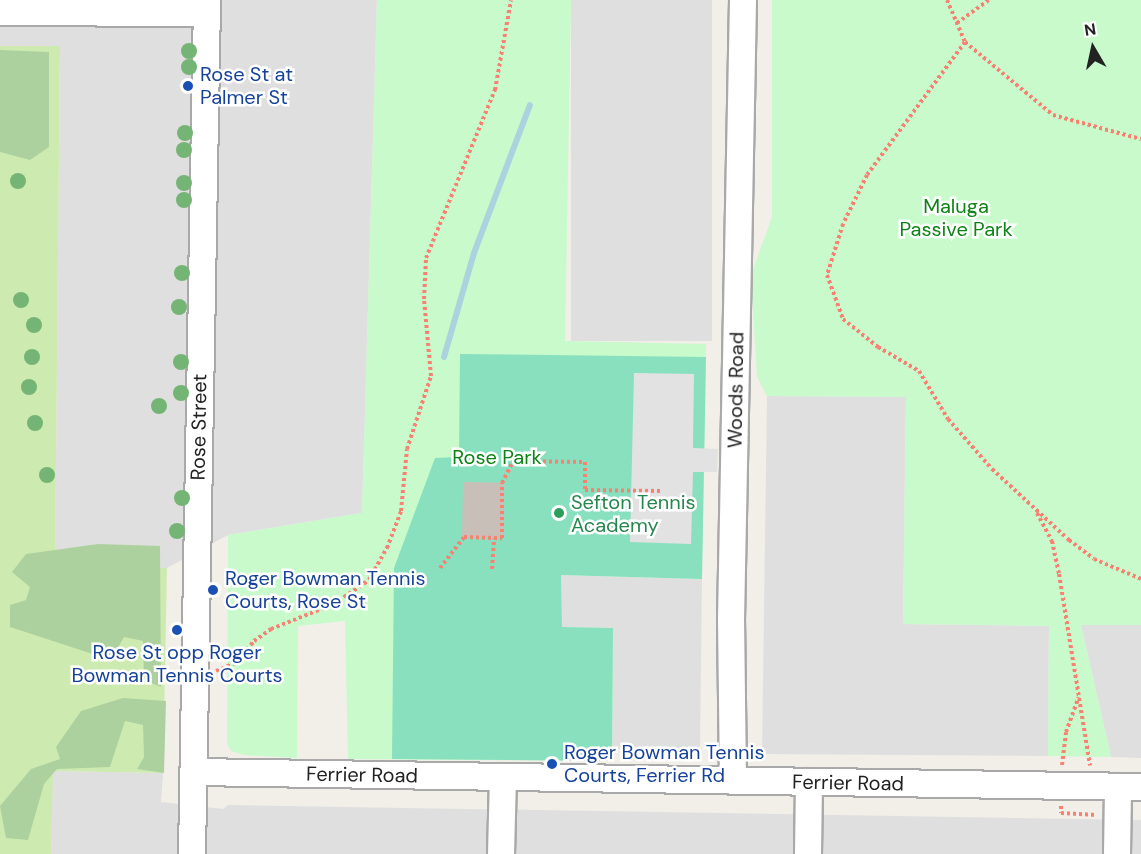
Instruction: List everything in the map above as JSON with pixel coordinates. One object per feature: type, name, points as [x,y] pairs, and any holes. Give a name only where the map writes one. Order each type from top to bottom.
[{"type":"street","name":"Woods Road","points":[[733,781],[731,620],[743,0]]},
{"type":"street","name":"Rose Street","points":[[192,854],[207,7]]},
{"type":"street","points":[[0,12],[207,7]]},
{"type":"street","name":"Ferrier Road","points":[[194,772],[1130,787]]},
{"type":"street","points":[[501,854],[503,777]]},
{"type":"street","points":[[808,854],[809,782]]},
{"type":"street","points":[[1117,854],[1130,787]]},
{"type":"path","points":[[196,670],[217,671],[235,663],[254,641],[271,629],[334,604],[369,580],[383,557],[401,511],[407,449],[431,376],[424,299],[426,258],[495,90],[511,0]]},
{"type":"path","points":[[947,0],[965,42],[1053,115],[1141,139]]},
{"type":"path","points":[[957,23],[989,0]]},
{"type":"path","points":[[965,42],[867,175],[843,224],[827,275],[843,319],[878,347],[919,371],[948,418],[992,469],[1094,559],[1141,579]]},
{"type":"path","points":[[440,568],[464,537],[502,538],[502,483],[513,461],[585,462],[585,490],[662,491]]},
{"type":"path","points":[[1036,510],[1052,541],[1059,574],[1090,766]]},
{"type":"path","points":[[492,569],[494,538]]},
{"type":"path","points":[[1062,766],[1066,732],[1079,697]]},
{"type":"path","points":[[1061,813],[1101,815]]},
{"type":"shaded area","points":[[0,0],[377,0],[362,513],[228,535],[167,568],[55,568],[60,46],[0,46]]},
{"type":"shaded area","points":[[571,0],[712,0],[712,341],[571,341]]},
{"type":"shaded area","points":[[634,373],[694,374],[693,448],[718,449],[717,472],[693,472],[691,544],[630,542]]},
{"type":"shaded area","points":[[767,396],[906,397],[903,624],[1049,626],[1048,756],[762,754]]},
{"type":"shaded area","points":[[561,575],[702,579],[700,746],[695,751],[612,749],[613,628],[561,627]]},
{"type":"shaded area","points":[[1081,625],[1141,625],[1141,758],[1111,757]]},
{"type":"shaded area","points":[[52,771],[163,773],[161,802],[223,809],[228,805],[1141,820],[1141,854],[51,854]]},
{"type":"green space","name":"Rose Park","points":[[377,0],[571,0],[565,341],[706,344],[702,579],[561,575],[562,627],[613,628],[612,761],[348,759],[345,621],[298,626],[297,758],[244,755],[231,751],[227,743],[228,535],[362,513]]},
{"type":"green space","name":"Maluga Passive Park","points":[[772,0],[1141,0],[1141,625],[1081,625],[1111,757],[1048,756],[1049,626],[903,624],[906,397],[767,396],[757,377],[751,275],[772,217]]},
{"type":"green space","points":[[0,46],[60,46],[55,567],[167,568],[163,773],[53,771],[51,854],[0,854]]},
{"type":"green space","points":[[0,50],[49,52],[49,147],[30,160],[0,152]]},
{"type":"green space","name":"Sefton Tennis Academy","points":[[460,354],[706,357],[702,579],[561,575],[562,627],[613,628],[612,761],[392,759],[394,568],[435,458],[459,457]]},
{"type":"green space","points":[[98,544],[160,546],[161,687],[144,680],[143,641],[124,637],[111,660],[10,627],[10,605],[26,600],[30,587],[12,572],[26,554]]},
{"type":"green space","points":[[123,698],[166,701],[164,773],[137,769],[144,757],[143,725],[125,721],[110,767],[57,769],[44,784],[28,840],[6,838],[0,806],[31,769],[60,759],[56,747],[81,711]]},
{"type":"building","points":[[463,482],[504,483],[503,538],[462,537]]},
{"type":"waterway","points":[[444,357],[474,253],[530,105]]},
{"type":"place","name":"Rose St at Palmer St","points":[[188,86]]},
{"type":"place","name":"Sefton Tennis Academy","points":[[559,513]]},
{"type":"place","name":"Roger Bowman Tennis Courts, Rose St","points":[[213,590]]},
{"type":"place","name":"Rose St opp Roger Bowman Tennis Courts","points":[[177,630]]},
{"type":"place","name":"Roger Bowman Tennis Courts, Ferrier Rd","points":[[552,764]]}]
